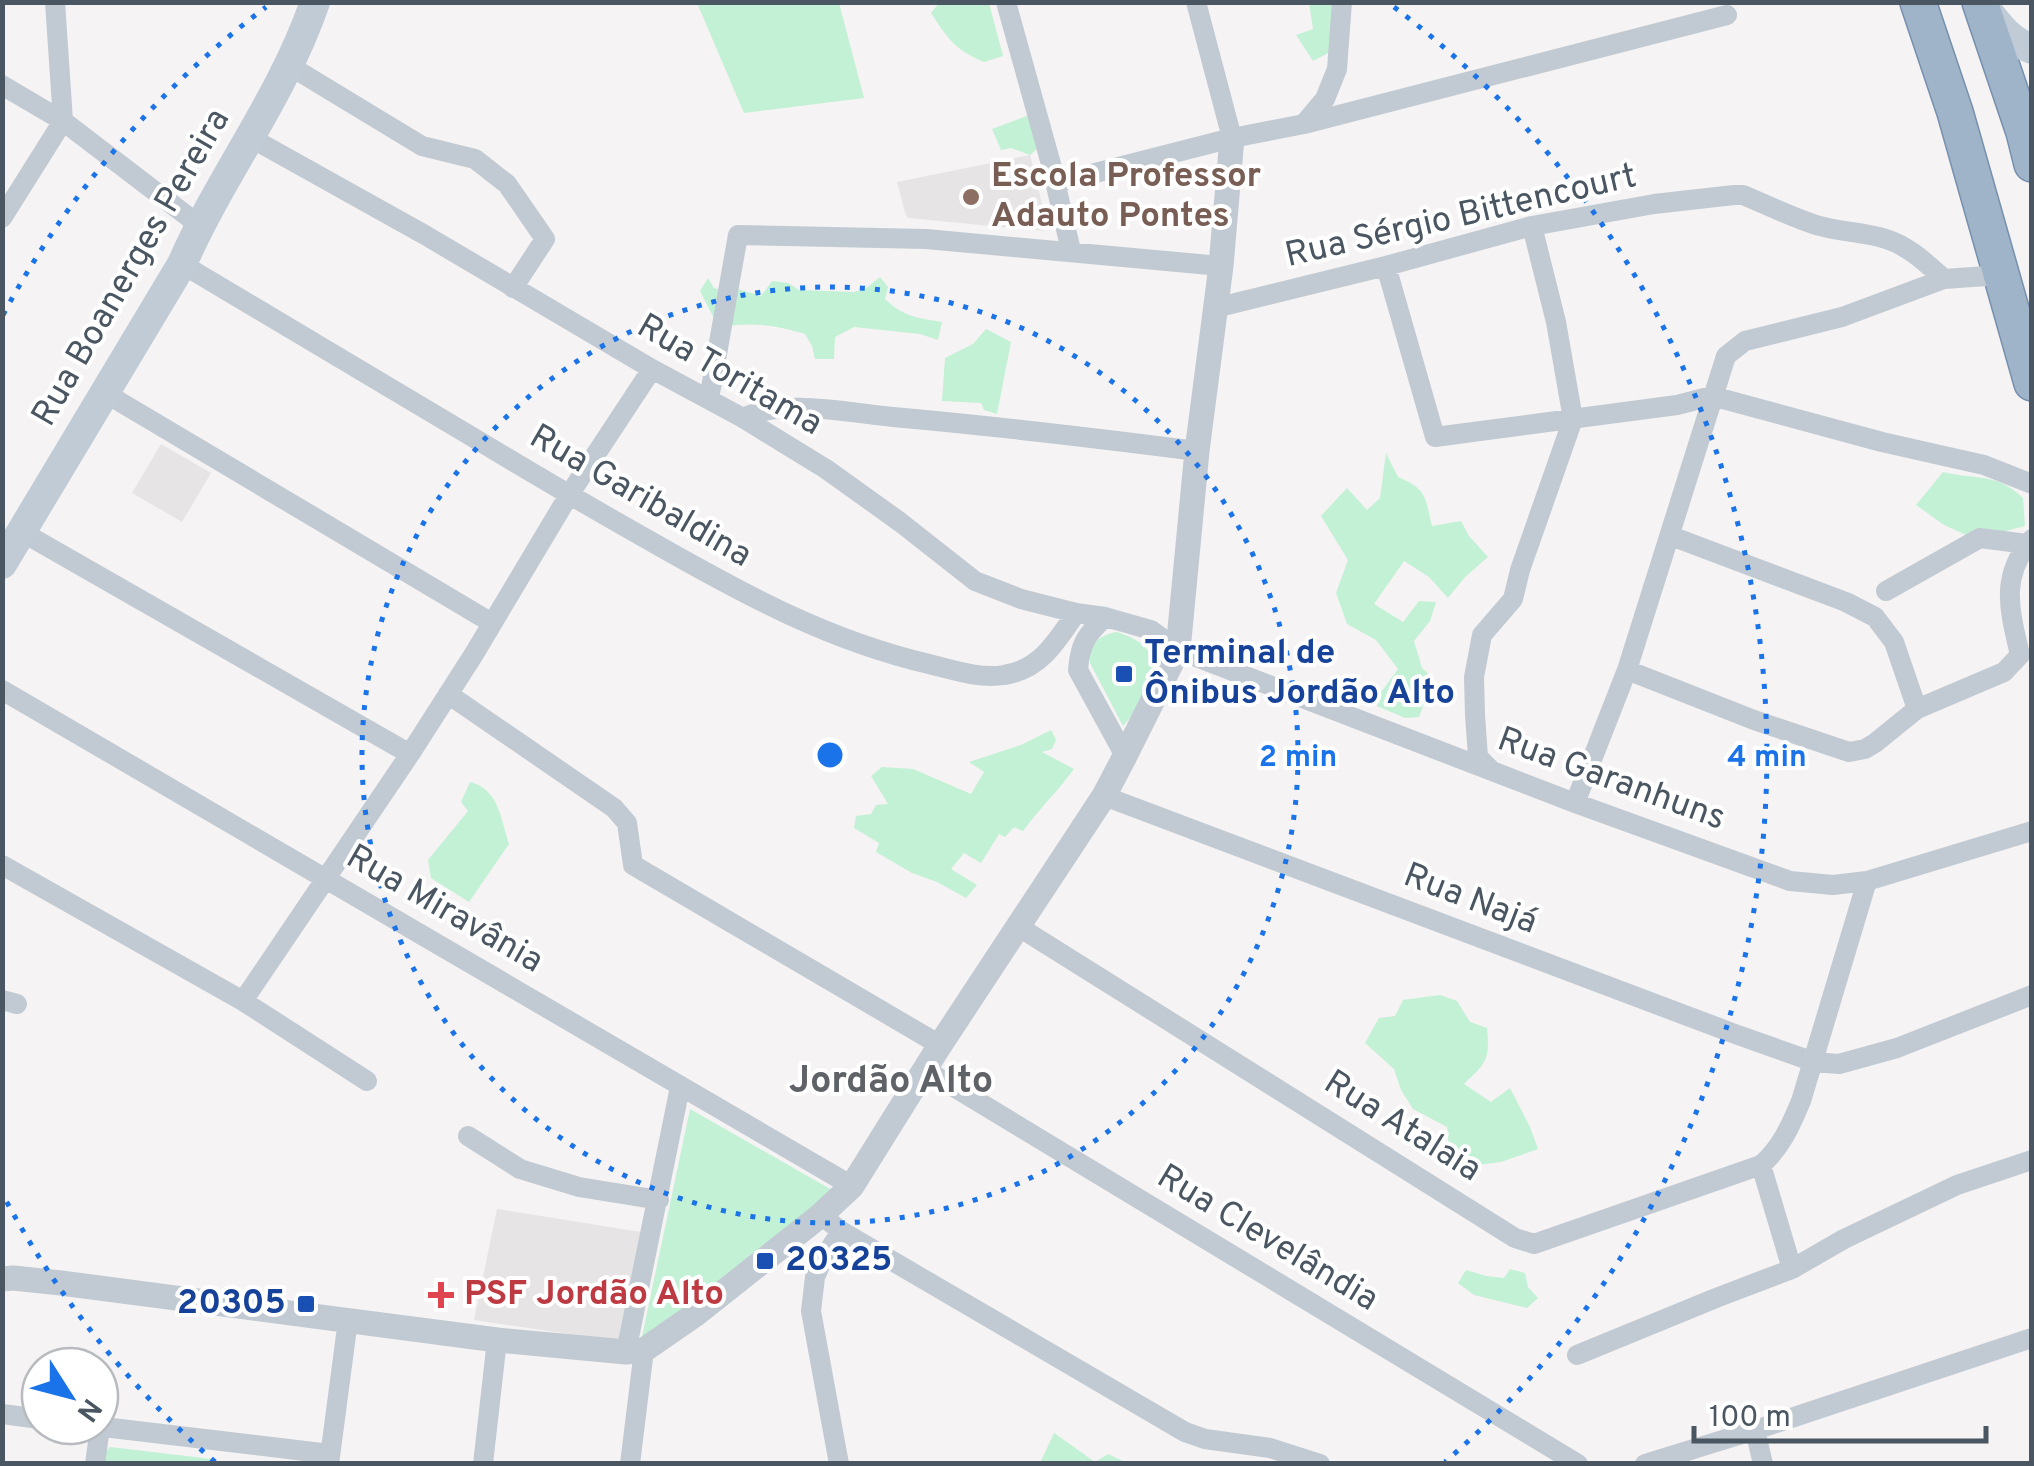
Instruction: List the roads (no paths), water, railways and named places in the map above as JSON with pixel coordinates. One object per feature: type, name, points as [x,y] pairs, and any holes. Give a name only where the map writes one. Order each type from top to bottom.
[{"type":"highway","points":[[1918,2],[1955,112],[2032,383]]},
{"type":"highway","points":[[1980,2],[2032,164]]},
{"type":"main road","name":"Rua Boanerges Pereira","points":[[2,564],[182,264],[200,224],[290,66],[315,2]]},
{"type":"main road","points":[[1980,2],[2009,37],[2032,49]]},
{"type":"street","points":[[2,218],[63,121],[56,2]]},
{"type":"street","points":[[1006,2],[1071,251]]},
{"type":"street","points":[[840,1464],[811,1311],[815,1278],[831,1223],[924,1069],[1104,796],[1178,650],[1196,450],[1221,266],[1232,138],[1196,2]]},
{"type":"street","points":[[1304,124],[1325,99],[1336,70],[1342,2]]},
{"type":"street","points":[[1056,183],[1727,15]]},
{"type":"street","points":[[290,66],[422,146],[475,159],[506,184],[545,239],[514,288]]},
{"type":"street","points":[[2,86],[63,121],[200,224]]},
{"type":"street","name":"Rua Toritama","points":[[251,138],[742,418],[839,478],[975,581],[1021,598],[1151,630],[1178,650]]},
{"type":"street","name":"Rua Sérgio Bittencourt","points":[[1215,308],[1532,226],[1654,204],[1743,196],[1811,224],[1884,238],[1902,246],[1944,279]]},
{"type":"street","points":[[1490,770],[1478,757],[1475,714],[1474,677],[1482,636],[1513,600],[1573,419],[1556,322],[1532,226]]},
{"type":"street","points":[[709,399],[738,235],[926,239],[1221,266]]},
{"type":"street","name":"Rua Garibaldina","points":[[182,264],[740,593],[845,640],[901,658],[996,676],[1022,671],[1049,652],[1076,613]]},
{"type":"street","points":[[1386,266],[1435,437],[1677,405],[1712,396],[1984,466],[2032,484]]},
{"type":"street","points":[[1575,803],[1627,670],[1726,356],[1745,341],[1842,317],[1944,279],[2002,274]]},
{"type":"street","points":[[243,1001],[410,754],[569,495],[652,369]]},
{"type":"street","points":[[105,393],[492,623]]},
{"type":"street","points":[[742,418],[757,411],[802,409],[1196,450]]},
{"type":"street","points":[[22,532],[410,754]]},
{"type":"street","points":[[1671,536],[1862,608],[1875,617],[1894,642],[1917,709]]},
{"type":"street","points":[[1627,670],[1849,752],[1865,749],[1917,709],[2004,672],[2020,655],[2008,601],[2009,581],[2029,542],[1980,538],[1886,591]]},
{"type":"street","points":[[1105,617],[1086,635],[1078,670],[1125,756]]},
{"type":"street","name":"Rua Garanhuns","points":[[1178,650],[1790,881],[1833,885],[1867,880],[2032,831]]},
{"type":"street","name":"Rua Miravânia","points":[[2,690],[852,1186]]},
{"type":"street","points":[[448,694],[614,808],[629,828],[632,866],[940,1046]]},
{"type":"street","name":"Rua Najá","points":[[1104,796],[1814,1062]]},
{"type":"street","points":[[2,865],[243,1001],[367,1081]]},
{"type":"street","points":[[1792,1269],[1766,1160],[1791,1124],[1814,1062],[1867,880]]},
{"type":"street","name":"Rua Atalaia","points":[[1019,927],[1520,1241],[1539,1243],[1766,1160]]},
{"type":"street","points":[[1814,1062],[1839,1064],[1870,1057],[2032,995]]},
{"type":"street","name":"Rua Clevelândia","points":[[924,1069],[1578,1464]]},
{"type":"street","points":[[630,1464],[635,1351],[680,1087]]},
{"type":"street","points":[[468,1136],[520,1168],[579,1188],[658,1200]]},
{"type":"street","points":[[1577,1356],[1792,1269],[1844,1239],[1957,1186],[2032,1160]]},
{"type":"street","points":[[2,1279],[61,1283],[497,1340],[635,1351],[831,1223]]},
{"type":"street","points":[[831,1223],[1185,1432],[1205,1440],[1270,1448],[1320,1464]]},
{"type":"street","points":[[120,1429],[330,1458],[348,1320]]},
{"type":"street","points":[[1653,1462],[2032,1338]]},
{"type":"street","points":[[484,1464],[497,1340]]},
{"type":"street","points":[[1754,1430],[1763,1464]]},
{"type":"place","name":"Escola Professor Adauto Pontes","points":[[971,197]]},
{"type":"place","name":"Terminal de Ônibus Jordão Alto","points":[[1124,674]]},
{"type":"place","name":"20325","points":[[765,1261]]},
{"type":"place","name":"PSF Jordão Alto","points":[[441,1295]]},
{"type":"place","name":"20305","points":[[306,1304]]},
{"type":"district","name":"Jordão Alto","points":[[891,1082]]}]
